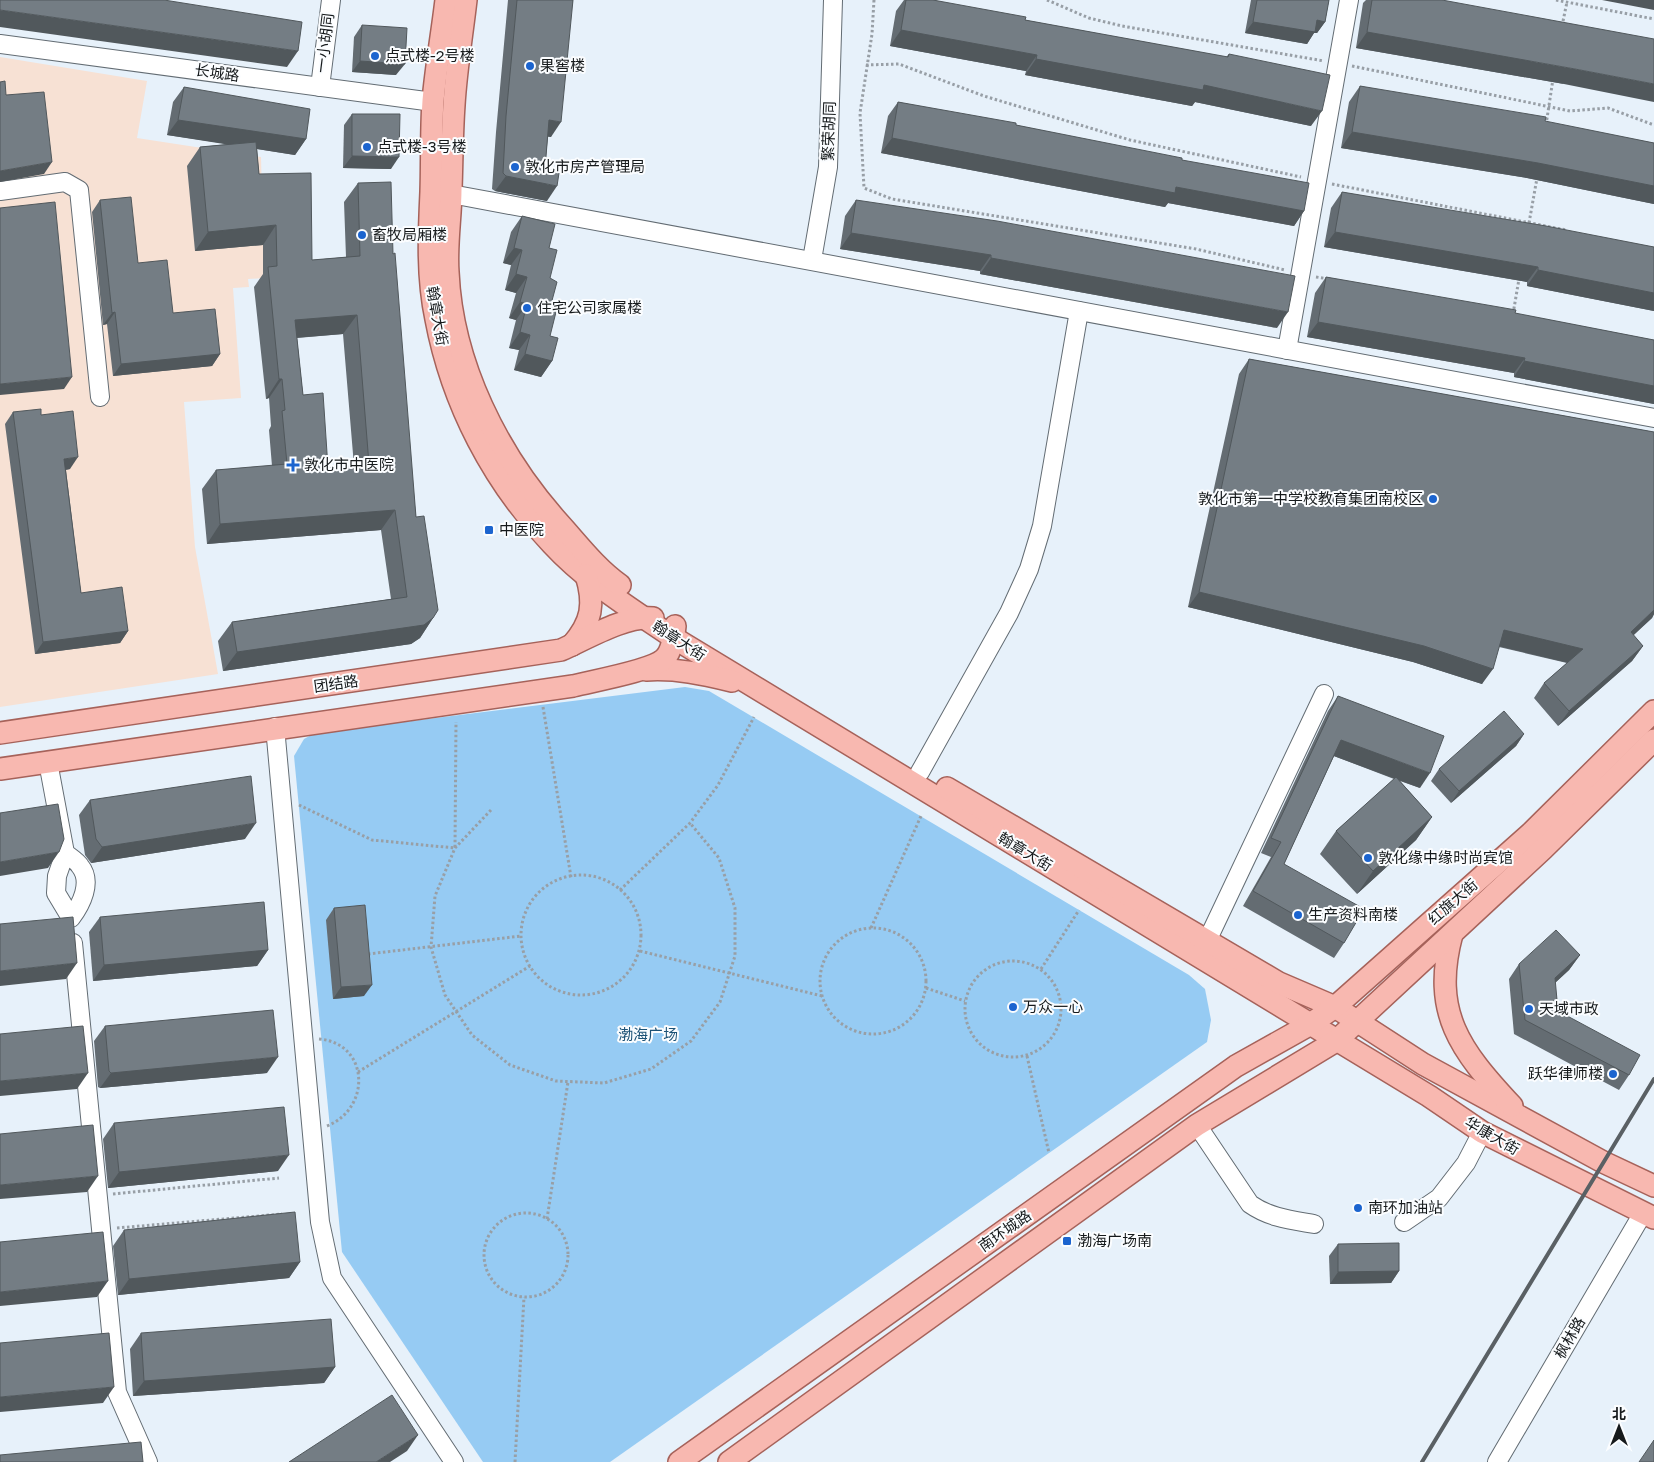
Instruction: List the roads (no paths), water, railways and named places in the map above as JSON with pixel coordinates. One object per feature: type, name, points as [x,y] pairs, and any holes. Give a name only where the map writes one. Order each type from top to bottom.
[{"type":"main road","name":"翰章大街","points":[[446,0],[433,102],[428,229],[436,318],[447,366],[463,411],[503,483],[552,545],[586,575],[642,617]]},
{"type":"main road","name":"翰章大街","points":[[466,0],[454,104],[448,227],[448,273],[454,319],[465,362],[481,404],[498,440],[547,510],[593,561],[616,582],[672,627],[751,685],[1336,1041]]},
{"type":"main road","points":[[572,646],[582,634],[589,616],[592,595],[586,575]]},
{"type":"main road","name":"团结路","points":[[0,730],[561,650],[642,617],[672,627]]},
{"type":"main road","name":"翰章大街","points":[[672,627],[1279,983],[1335,1006]]},
{"type":"main road","points":[[638,671],[664,659],[672,627]]},
{"type":"main road","points":[[0,769],[275,727],[570,686],[638,671],[666,669],[696,672],[751,685]]},
{"type":"main road","name":"红旗大街","points":[[1335,1006],[1531,834],[1654,711]]},
{"type":"main road","name":"红旗大街","points":[[1360,1021],[1654,740]]},
{"type":"main road","points":[[1452,934],[1446,958],[1444,991],[1451,1024],[1468,1055],[1525,1119]]},
{"type":"main road","name":"南环城路","points":[[679,1462],[1236,1066],[1309,1025],[1335,1006]]},
{"type":"main road","name":"华康大街","points":[[1335,1006],[1423,1064],[1654,1186]]},
{"type":"main road","name":"南环城路","points":[[729,1462],[1197,1124],[1336,1041],[1360,1021]]},
{"type":"main road","name":"华康大街","points":[[1336,1041],[1429,1096],[1482,1132],[1649,1216]]},
{"type":"street","name":"一小胡同","points":[[320,87],[331,0]]},
{"type":"street","name":"繁荣胡同","points":[[812,260],[828,167],[832,0]]},
{"type":"street","points":[[1287,350],[1319,181],[1349,0]]},
{"type":"street","name":"长城路","points":[[0,44],[433,102]]},
{"type":"street","points":[[0,192],[65,182],[78,190],[100,398]]},
{"type":"street","points":[[451,194],[1654,418]]},
{"type":"street","points":[[920,772],[1009,614],[1029,569],[1042,526],[1079,311]]},
{"type":"street","points":[[1207,941],[1324,694]]},
{"type":"street","points":[[275,727],[320,1222],[332,1278],[454,1462]]},
{"type":"street","points":[[48,762],[65,853],[57,876],[56,893],[71,918],[117,1392],[148,1462]]},
{"type":"street","points":[[65,853],[81,867],[86,880],[80,906],[71,918]]},
{"type":"street","points":[[1197,1124],[1250,1204],[1260,1211],[1278,1218],[1314,1224]]},
{"type":"street","points":[[1404,1222],[1440,1198],[1466,1162],[1482,1132]]},
{"type":"street","name":"枫林路","points":[[1497,1462],[1649,1216]]},
{"type":"railway","points":[[1422,1462],[1654,1079]]},
{"type":"place","name":"点式楼-2号楼","points":[[375,56]]},
{"type":"place","name":"果窖楼","points":[[530,66]]},
{"type":"place","name":"点式楼-3号楼","points":[[367,147]]},
{"type":"place","name":"敦化市房产管理局","points":[[515,167]]},
{"type":"place","name":"畜牧局厢楼","points":[[362,235]]},
{"type":"place","name":"住宅公司家属楼","points":[[527,308]]},
{"type":"place","name":"敦化市中医院","points":[[293,465]]},
{"type":"place","name":"敦化市第一中学校教育集团南校区","points":[[1433,499]]},
{"type":"place","name":"中医院","points":[[489,530]]},
{"type":"place","name":"敦化缘中缘时尚宾馆","points":[[1368,858]]},
{"type":"place","name":"生产资料南楼","points":[[1298,915]]},
{"type":"place","name":"万众一心","points":[[1013,1007]]},
{"type":"place","name":"天域市政","points":[[1529,1009]]},
{"type":"place","name":"跃华律师楼","points":[[1613,1074]]},
{"type":"place","name":"南环加油站","points":[[1358,1208]]},
{"type":"place","name":"渤海广场南","points":[[1067,1241]]},
{"type":"park label","name":"渤海广场","points":[[648,1035]]}]
